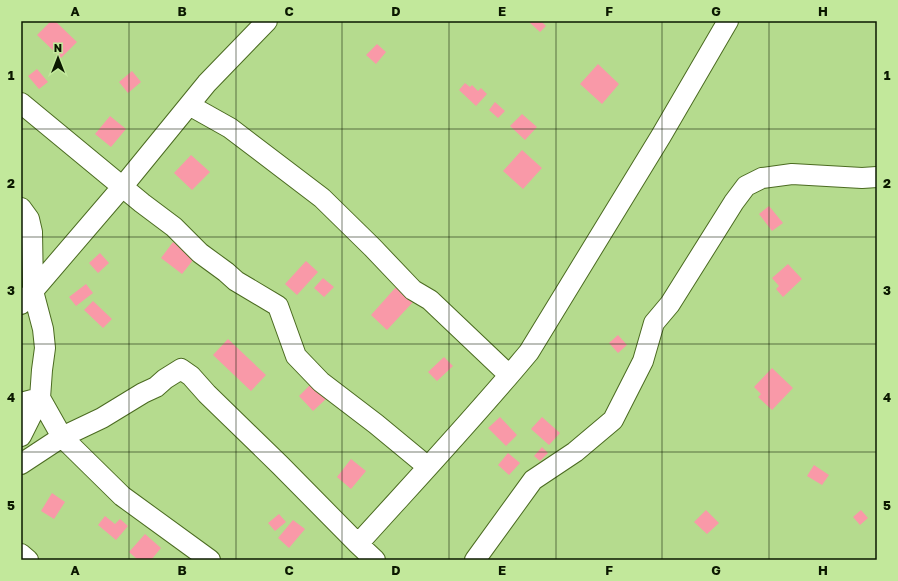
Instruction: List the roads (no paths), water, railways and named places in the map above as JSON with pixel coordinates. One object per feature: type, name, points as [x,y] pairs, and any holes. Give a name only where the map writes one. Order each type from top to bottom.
[{"type":"street","points":[[27,297],[123,186],[206,83],[267,21]]},
{"type":"street","points":[[358,544],[529,352],[661,136],[728,21]]},
{"type":"street","points":[[21,103],[174,227],[200,253],[236,281],[278,306],[296,356],[321,382],[376,424],[428,467]]},
{"type":"street","points":[[189,105],[230,128],[322,198],[413,290],[430,300],[509,375]]},
{"type":"street","points":[[475,560],[533,480],[575,452],[613,420],[643,361],[654,323],[670,304],[734,202],[746,186],[762,178],[792,174],[862,178],[877,177]]},
{"type":"street","points":[[21,208],[29,219],[32,232],[27,297],[43,329],[45,348],[40,398],[21,436]]},
{"type":"street","points":[[21,464],[62,438],[102,418],[143,392],[156,387],[165,379],[181,369],[191,376],[207,394],[375,560]]},
{"type":"street","points":[[21,403],[40,398]]},
{"type":"street","points":[[40,398],[62,438],[122,496],[210,560]]},
{"type":"street","points":[[21,554],[28,560]]}]
